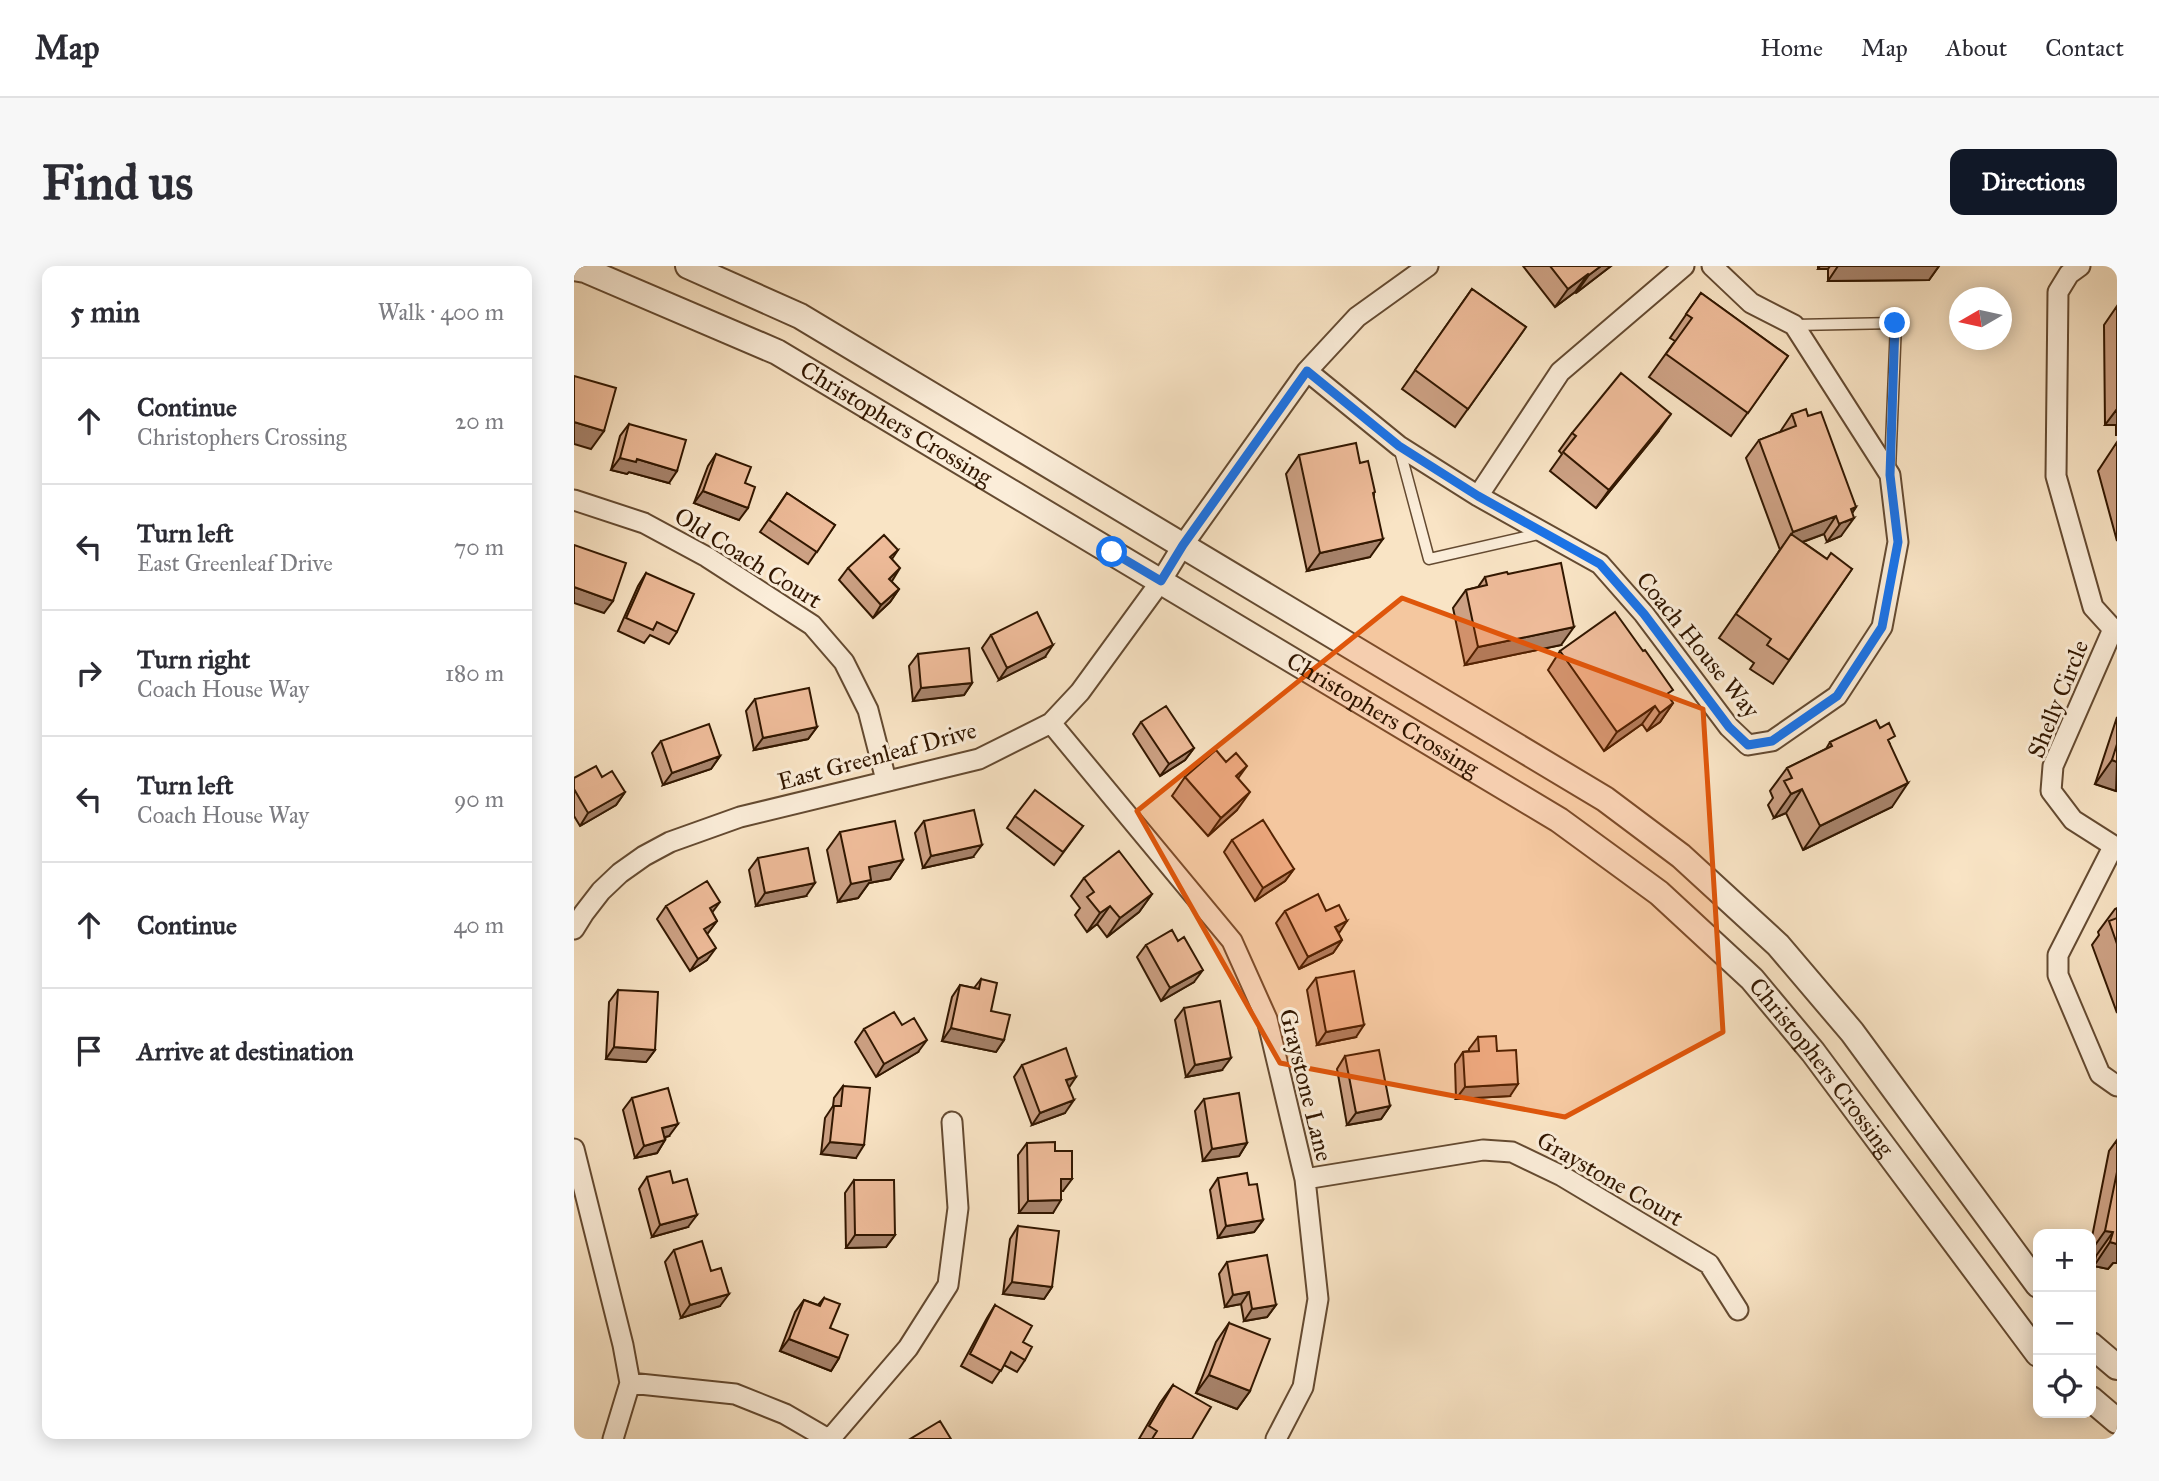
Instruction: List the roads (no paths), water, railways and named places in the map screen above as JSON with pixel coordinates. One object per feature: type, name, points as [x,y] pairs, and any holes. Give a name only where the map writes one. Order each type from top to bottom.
[{"type":"street","name":"Christophers Crossing","points":[[688,266],[800,316],[1605,799],[1681,856],[1778,946],[1852,1032],[2033,1277]]},
{"type":"street","name":"East Greenleaf Drive","points":[[574,929],[601,891],[620,873],[670,842],[740,817],[979,759],[1051,723],[1080,692],[1161,581],[1183,545],[1307,371],[1357,317],[1428,266]]},
{"type":"street","points":[[1478,496],[1560,372],[1684,266]]},
{"type":"street","name":"Coach House Way","points":[[1307,371],[1399,446],[1478,496],[1600,564],[1644,614],[1729,727],[1748,745],[1772,741],[1837,696],[1882,627],[1898,542],[1890,475],[1794,326],[1751,303],[1712,266]]},
{"type":"street","name":"Shelly Circle","points":[[2080,266],[2069,274],[2057,292],[2056,475],[2093,607],[2115,628],[2053,766],[2051,791],[2073,820],[2115,847]]},
{"type":"street","name":"Christophers Crossing","points":[[574,268],[585,270],[777,352],[1559,820],[1659,893],[1752,979],[1813,1052],[2033,1346]]},
{"type":"street","name":"Old Coach Court","points":[[574,500],[645,523],[707,557],[812,625],[844,662],[868,710],[886,780]]},
{"type":"street","name":"Graystone Lane","points":[[1051,723],[1232,941],[1267,1019],[1305,1179],[1318,1299],[1303,1387],[1276,1439]]},
{"type":"street","points":[[2115,847],[2058,955],[2058,975],[2099,1074],[2117,1086]]},
{"type":"street","points":[[630,1384],[735,1394],[785,1413],[829,1439],[908,1349],[948,1285],[958,1208],[951,1122]]},
{"type":"street","points":[[574,1149],[579,1185],[623,1345],[630,1384],[614,1439]]},
{"type":"street","name":"Graystone Court","points":[[1305,1179],[1483,1150],[1512,1152],[1562,1176],[1709,1264],[1738,1310]]},
{"type":"street","points":[[2096,1349],[2117,1367]]},
{"type":"street","points":[[2096,1403],[2117,1420]]},
{"type":"lane","points":[[1794,326],[1895,323],[1890,475]]},
{"type":"lane","points":[[1399,446],[1429,559],[1543,533]]}]
